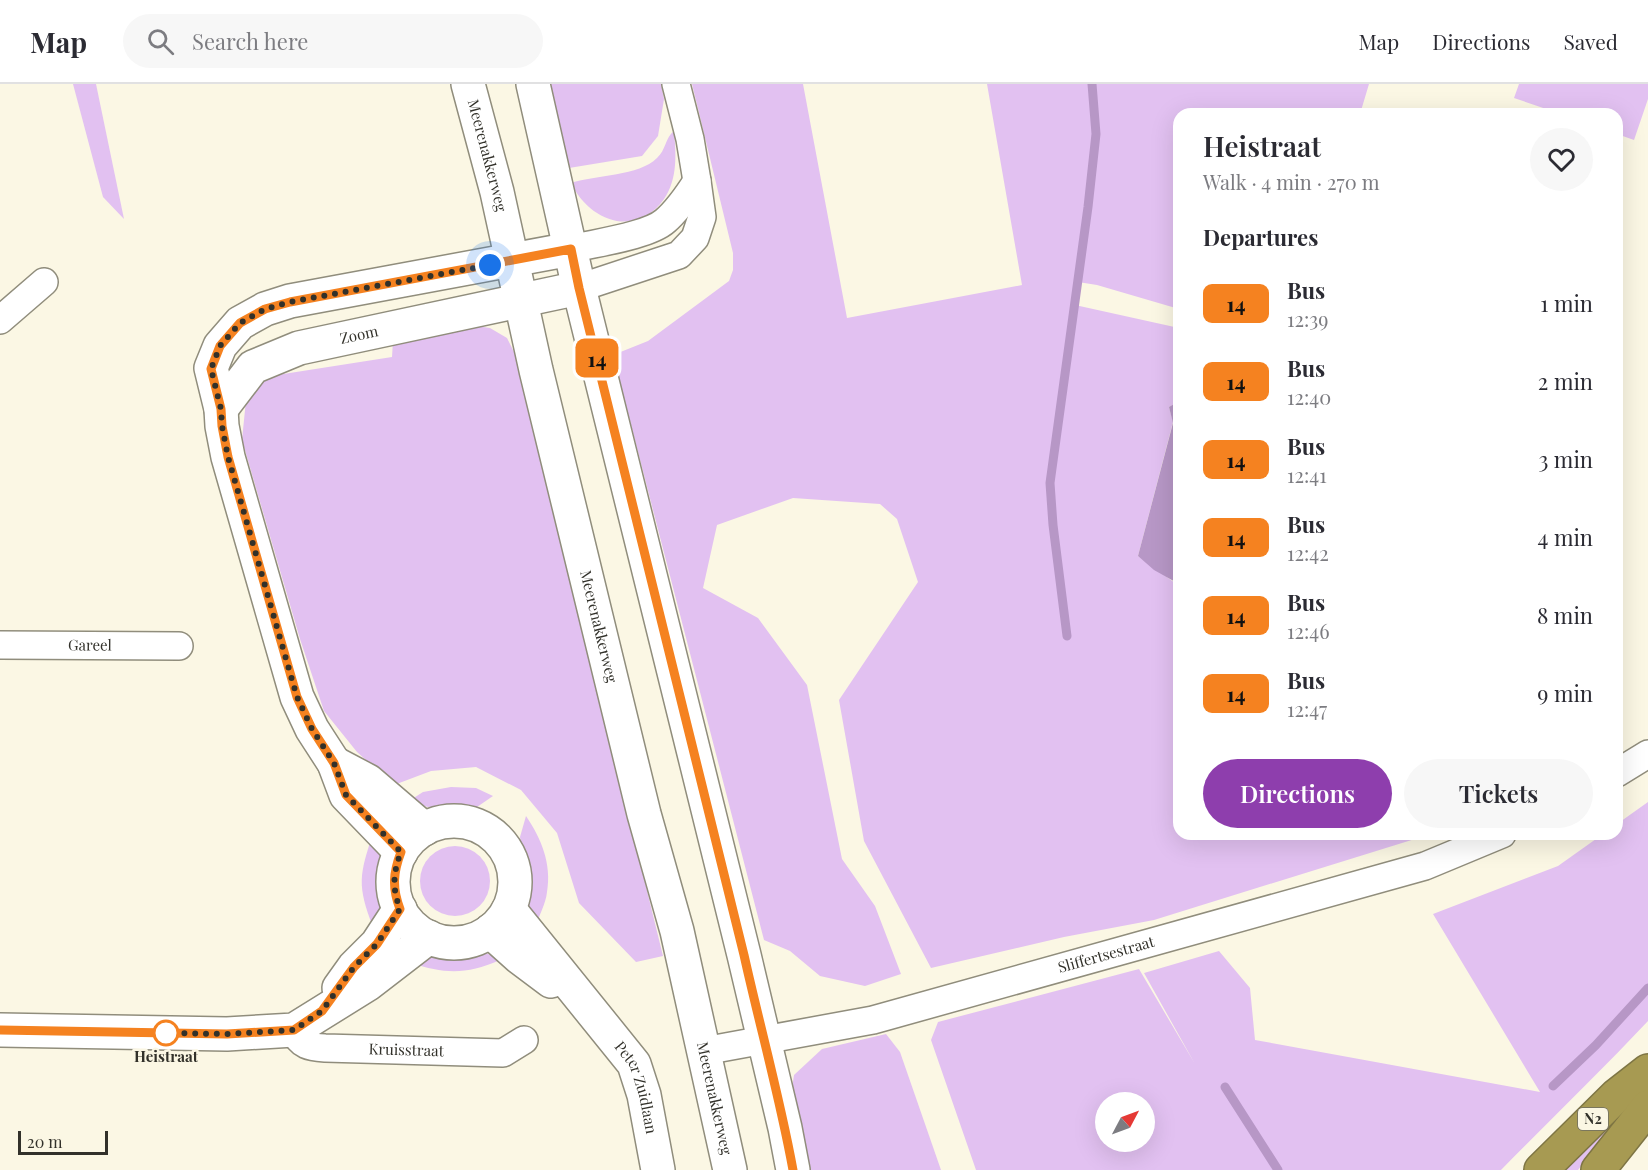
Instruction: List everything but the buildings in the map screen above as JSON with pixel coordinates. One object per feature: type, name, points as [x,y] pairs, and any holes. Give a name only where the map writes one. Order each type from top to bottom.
[{"type":"highway","name":"N2","points":[[1541,1170],[1616,1096],[1648,1071]]},
{"type":"highway","name":"N2","points":[[1598,1170],[1648,1107]]},
{"type":"street","name":"Meerenakkerweg","points":[[468,84],[497,192],[520,300],[638,791],[677,931],[730,1170]]},
{"type":"street","points":[[533,84],[553,180],[744,955],[793,1170]]},
{"type":"street","points":[[579,288],[679,255],[695,238],[702,217],[690,139],[676,84]]},
{"type":"street","points":[[401,852],[346,795],[334,763],[312,729],[297,697],[228,457],[221,409],[211,369],[220,346],[240,323],[265,309],[290,302],[571,249],[638,233],[663,223],[683,202],[697,181]]},
{"type":"street","points":[[0,320],[44,282]]},
{"type":"street","name":"Zoom","points":[[221,409],[253,367],[275,356],[299,348],[579,288]]},
{"type":"street","name":"Gareel","points":[[0,645],[179,646]]},
{"type":"street","points":[[1623,769],[1648,754]]},
{"type":"street","points":[[334,763],[368,781],[424,829]]},
{"type":"street","points":[[461,821],[480,826],[496,837],[508,852],[514,871],[515,891],[500,920],[471,940],[450,942],[429,937],[412,926],[400,909],[393,881],[396,866],[401,852],[411,839],[424,829],[441,822],[461,821]]},
{"type":"street","name":"Sliffertsestraat","points":[[704,1052],[873,1020],[1414,869],[1487,840]]},
{"type":"street","points":[[322,1011],[354,967],[377,944],[400,909]]},
{"type":"street","name":"Peter Zuidlaan","points":[[500,920],[609,1030],[634,1064],[644,1095],[658,1170]]},
{"type":"street","points":[[0,1030],[227,1034],[294,1030],[368,984],[429,937]]},
{"type":"street","name":"Kruisstraat","points":[[294,1030],[297,1038],[303,1044],[309,1047],[325,1048],[503,1053],[525,1040]]},
{"type":"shaded area","points":[[73,84],[96,84],[124,219],[103,197]]},
{"type":"shaded area","points":[[551,84],[661,84],[664,99],[658,136],[642,156],[569,168]]},
{"type":"shaded area","points":[[692,84],[803,84],[847,318],[1022,285],[987,84],[1369,84],[1362,108],[1173,108],[1173,307],[1097,285],[1078,282],[1075,305],[1173,327],[1173,405],[1169,407],[1173,422],[1138,556],[1173,582],[1173,840],[1412,840],[1154,920],[1064,937],[931,968],[864,841],[839,700],[918,582],[897,519],[880,504],[793,498],[717,525],[703,588],[758,618],[807,685],[842,859],[875,906],[901,974],[865,986],[820,976],[790,951],[764,940],[613,355],[648,341],[729,281],[733,270],[733,253]]},
{"type":"shaded area","points":[[1519,84],[1648,84],[1648,99],[1634,140],[1623,136],[1623,108],[1543,108],[1514,98]]},
{"type":"shaded area","points":[[674,131],[674,174],[669,191],[653,211],[640,219],[627,222],[601,215],[589,207],[571,183],[628,172],[649,164],[660,155]]},
{"type":"shaded area","points":[[463,324],[490,328],[507,338],[516,356],[663,956],[636,962],[579,903],[557,833],[521,790],[476,767],[431,771],[394,785],[357,752],[324,711],[300,639],[242,440],[246,400],[260,382],[277,375],[392,357],[393,341]]},
{"type":"shaded area","points":[[1173,405],[1173,423],[1169,407]]},
{"type":"shaded area","points":[[1173,423],[1173,581],[1154,570],[1138,556]]},
{"type":"shaded area","points":[[451,787],[476,788],[493,796],[477,807],[434,809],[409,801],[423,792]]},
{"type":"shaded area","points":[[1648,802],[1648,1021],[1501,1170],[976,1170],[931,1040],[938,1022],[1139,969],[1195,1064],[1144,973],[1219,951],[1250,988],[1255,1040],[1540,1092],[1433,914],[1558,866],[1595,840],[1623,840],[1623,820]]},
{"type":"shaded area","points":[[526,816],[541,842],[548,871],[544,905],[535,927],[528,917],[525,899],[527,881],[520,837]]},
{"type":"shaded area","points":[[373,834],[383,850],[384,863],[382,912],[373,927],[364,901],[362,880]]},
{"type":"shaded area","points":[[455,846],[468,849],[480,856],[487,868],[490,881],[487,894],[480,906],[468,913],[455,916],[442,913],[430,906],[423,894],[420,881],[423,868],[430,856],[442,849]]},
{"type":"shaded area","points":[[438,951],[484,952],[500,960],[477,968],[455,971],[411,963]]},
{"type":"shaded area","points":[[886,1034],[900,1052],[941,1170],[809,1170],[791,1095],[794,1075],[822,1049]]},
{"type":"shaded area","points":[[1630,1103],[1578,1170],[1551,1170]]},
{"type":"waterway","points":[[1067,636],[1050,483],[1096,134],[1092,84]]},
{"type":"waterway","points":[[1553,1086],[1596,1045],[1648,988]]},
{"type":"waterway","points":[[1225,1087],[1278,1170]]},
{"type":"bus line","name":"14","points":[[0,1030],[260,1034],[294,1030],[322,1011],[354,967],[377,944],[400,909],[393,881],[401,852],[346,795],[334,763],[312,729],[297,697],[228,457],[221,409],[211,369],[220,346],[240,323],[265,309],[290,302],[571,249],[744,955],[793,1170]]},
{"type":"place","name":"Heistraat","points":[[166,1033]]},
{"type":"route","points":[[166,1033],[159,1033],[260,1034],[294,1030],[322,1011],[354,967],[377,944],[400,909],[393,881],[401,852],[346,795],[334,763],[312,729],[297,697],[228,457],[221,409],[211,369],[220,346],[240,323],[265,309],[290,302],[490,265]]}]
